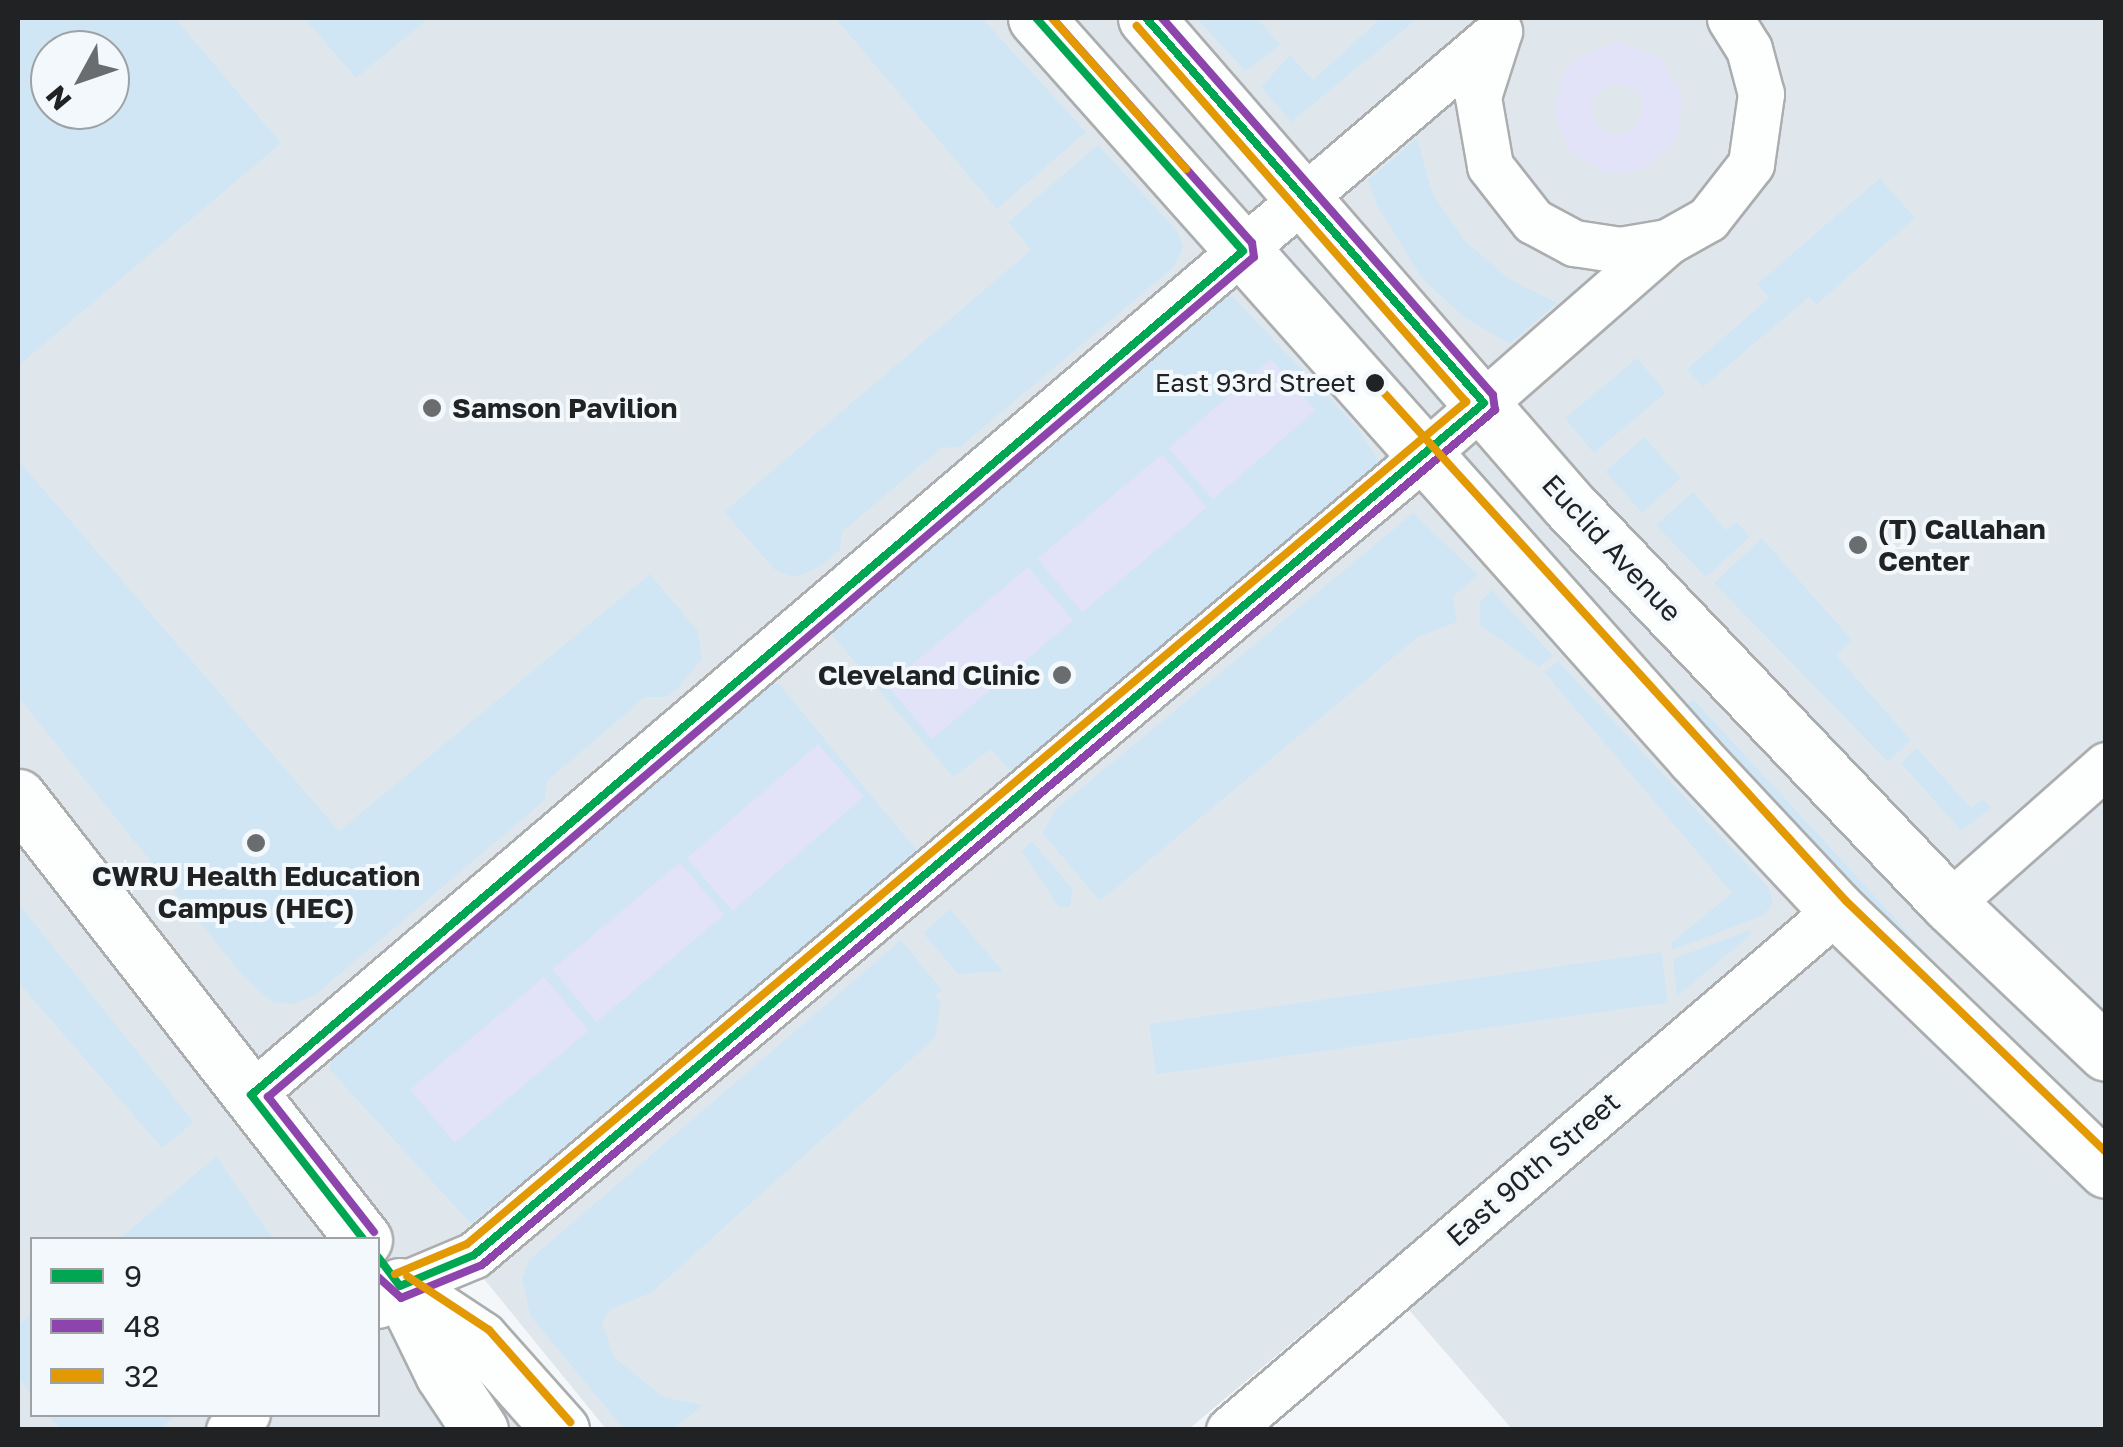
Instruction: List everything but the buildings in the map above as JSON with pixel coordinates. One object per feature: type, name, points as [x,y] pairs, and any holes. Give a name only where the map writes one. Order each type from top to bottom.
[{"type":"main road","points":[[1036,18],[1423,456],[1837,910],[2106,1170]]},
{"type":"main road","name":"Euclid Avenue","points":[[1146,18],[1568,504],[1949,904],[2106,1054]]},
{"type":"main road","points":[[18,797],[362,1237]]},
{"type":"main road","points":[[385,1283],[480,1430]]},
{"type":"main road","points":[[385,1283],[480,1339],[561,1430]]},
{"type":"street","points":[[385,1283],[474,1255],[1423,456],[1666,242],[1725,204],[1758,141],[1758,71],[1730,18]]},
{"type":"street","points":[[251,1094],[1242,252],[1504,24]]},
{"type":"street","points":[[1504,24],[1481,74],[1478,120],[1501,186],[1533,220],[1574,243],[1620,250],[1666,242]]},
{"type":"street","points":[[1949,904],[2106,765]]},
{"type":"street","name":"East 90th Street","points":[[1229,1430],[1837,910]]},
{"type":"shaded area","name":"Cleveland Clinic","points":[[18,18],[2105,18],[2105,1429],[1512,1429],[1376,1272],[1189,1429],[606,1429],[467,1258],[402,1286],[561,1429],[18,1429]]},
{"type":"shaded area","points":[[18,18],[175,18],[281,143],[18,366]]},
{"type":"shaded area","points":[[304,18],[429,18],[356,78]]},
{"type":"shaded area","points":[[835,18],[982,18],[1086,132],[997,209]]},
{"type":"shaded area","points":[[1196,18],[1257,18],[1280,45],[1245,71]]},
{"type":"shaded area","points":[[1381,18],[1418,18],[1291,122],[1261,87],[1290,55],[1313,80]]},
{"type":"shaded area","points":[[1619,42],[1660,58],[1683,95],[1677,139],[1645,168],[1625,173],[1604,172],[1569,150],[1554,112],[1564,73],[1578,57]],"holes":[[[1614,82],[1637,90],[1644,106],[1635,129],[1619,135],[1601,130],[1591,114],[1594,96]]]},
{"type":"shaded area","points":[[1417,138],[1432,193],[1464,240],[1509,279],[1557,303],[1510,344],[1464,317],[1422,278],[1377,206],[1368,180]]},
{"type":"shaded area","points":[[1098,145],[1178,232],[1183,247],[1175,266],[960,447],[941,448],[842,532],[840,550],[818,568],[794,577],[775,570],[724,512],[1031,250],[1008,222]]},
{"type":"shaded area","points":[[1880,178],[1915,218],[1816,305],[1809,297],[1703,387],[1687,369],[1769,298],[1757,284]]},
{"type":"shaded area","points":[[1230,294],[1355,425],[1380,462],[1012,773],[991,749],[953,777],[831,634]]},
{"type":"shaded area","points":[[1637,358],[1666,392],[1594,453],[1565,418]]},
{"type":"shaded area","points":[[1271,359],[1316,410],[1213,500],[1168,448]]},
{"type":"shaded area","points":[[1644,437],[1681,478],[1642,513],[1605,472]]},
{"type":"shaded area","points":[[1162,454],[1207,508],[1082,612],[1037,559]]},
{"type":"shaded area","points":[[18,460],[339,831],[650,574],[698,631],[702,659],[678,688],[666,697],[645,697],[547,781],[545,800],[314,996],[293,1004],[272,1002],[244,977],[18,697]]},
{"type":"shaded area","points":[[1693,492],[1726,530],[1737,522],[1750,537],[1706,577],[1656,525]]},
{"type":"shaded area","points":[[1413,513],[1478,575],[1453,597],[1457,622],[1418,637],[1100,901],[1042,833],[1056,809]]},
{"type":"shaded area","points":[[1762,538],[1852,640],[1836,655],[1911,740],[1888,762],[1714,583]]},
{"type":"shaded area","points":[[1028,567],[1073,621],[932,739],[887,685]]},
{"type":"shaded area","points":[[1492,590],[1553,656],[1539,667],[1480,625],[1480,601]]},
{"type":"shaded area","points":[[1558,661],[1769,888],[1773,904],[1762,916],[1672,950],[1671,943],[1732,893],[1544,672]]},
{"type":"shaded area","points":[[771,684],[779,684],[919,853],[471,1224],[329,1069],[334,1057]]},
{"type":"shaded area","points":[[1693,699],[1885,907],[1987,1023],[1679,712]]},
{"type":"shaded area","points":[[818,744],[864,797],[733,911],[687,858]]},
{"type":"shaded area","points":[[1917,748],[1971,808],[1983,799],[1991,808],[1961,831],[1901,763]]},
{"type":"shaded area","points":[[1032,841],[1073,889],[1070,907],[1059,907],[1021,851]]},
{"type":"shaded area","points":[[680,862],[724,915],[596,1022],[552,969]]},
{"type":"shaded area","points":[[18,903],[194,1122],[162,1148],[18,982]]},
{"type":"shaded area","points":[[950,909],[1003,971],[958,974],[923,933]]},
{"type":"shaded area","points":[[1749,930],[1752,934],[1677,996],[1673,959]]},
{"type":"shaded area","points":[[901,940],[942,990],[935,996],[941,1003],[935,1038],[651,1293],[611,1309],[602,1322],[614,1357],[663,1397],[703,1405],[673,1429],[624,1429],[531,1317],[522,1280],[529,1260]]},
{"type":"shaded area","points":[[1661,952],[1668,1003],[1156,1074],[1149,1024]]},
{"type":"shaded area","points":[[544,977],[589,1031],[455,1143],[410,1089]]},
{"type":"shaded area","points":[[216,1156],[272,1237],[121,1237]]},
{"type":"shaded area","points":[[30,1315],[30,1392],[18,1377],[18,1326]]},
{"type":"shaded area","points":[[50,1417],[174,1417],[158,1430],[61,1429]]},
{"type":"transit line","name":"9","points":[[362,1237],[251,1095],[1243,251],[1036,18]]},
{"type":"transit line","name":"48","points":[[374,1232],[268,1097],[1254,257],[1252,243],[1052,18]]},
{"type":"transit line","name":"32","points":[[1052,18],[1186,169]]},
{"type":"transit line","name":"9","points":[[380,1260],[400,1286],[474,1255],[1484,403],[1146,18]]},
{"type":"transit line","name":"48","points":[[380,1279],[401,1298],[482,1265],[1495,410],[1493,395],[1162,18]]},
{"type":"transit line","name":"32","points":[[395,1274],[467,1244],[1466,402],[1137,26]]},
{"type":"transit line","name":"32","points":[[1375,383],[1846,901],[2106,1152]]},
{"type":"transit line","name":"32","points":[[407,1276],[489,1330],[570,1422]]},
{"type":"place","name":"East 93rd Street","points":[[1375,383]]},
{"type":"place","name":"Samson Pavilion","points":[[432,408]]},
{"type":"place","name":"(T) Callahan Center","points":[[1858,545]]},
{"type":"place","name":"Cleveland Clinic","points":[[1062,675]]},
{"type":"place","name":"CWRU Health Education Campus (HEC)","points":[[256,843]]}]
